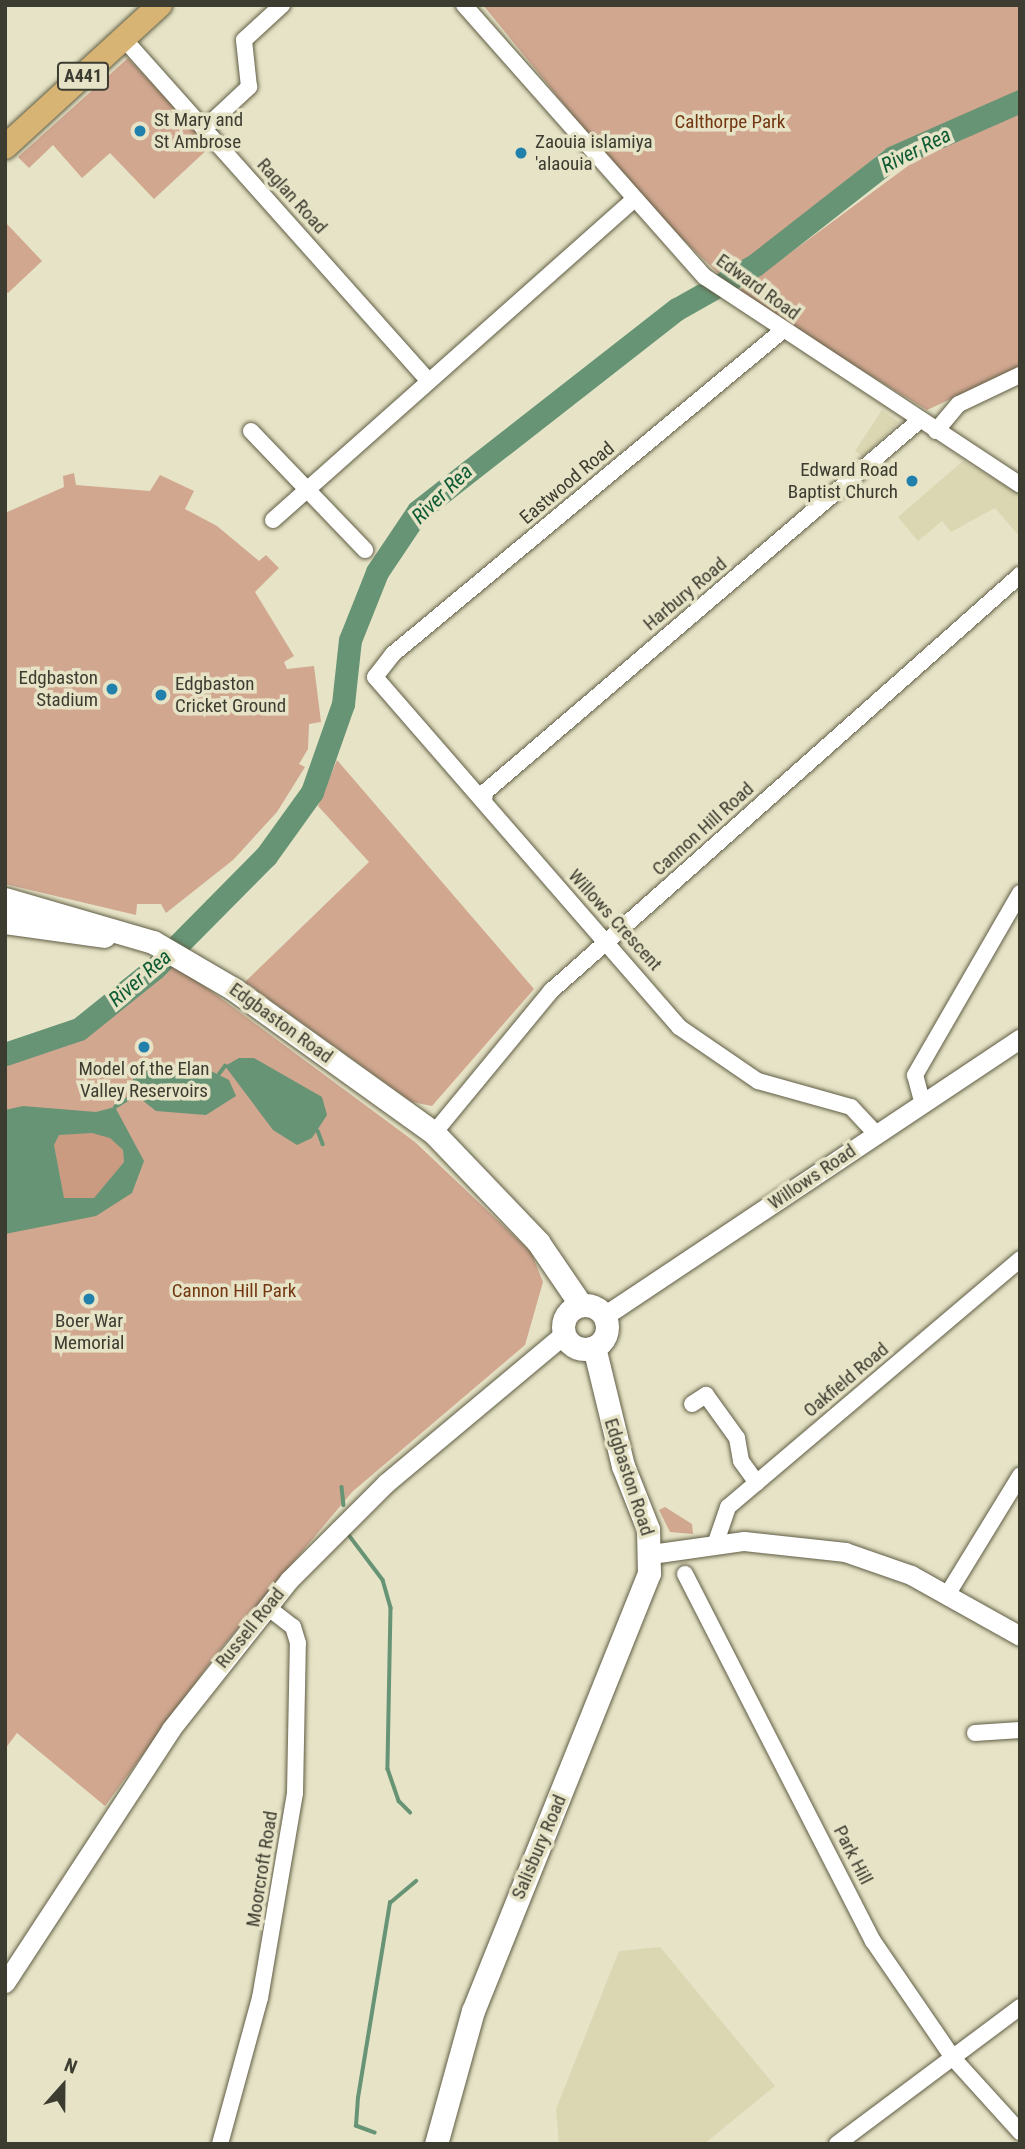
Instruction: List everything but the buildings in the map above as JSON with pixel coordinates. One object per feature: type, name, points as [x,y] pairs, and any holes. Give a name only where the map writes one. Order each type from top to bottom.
[{"type":"main road","name":"A441","points":[[5,147],[160,5]]},
{"type":"main road","name":"Edgbaston Road","points":[[5,899],[148,941],[186,958],[434,1133],[538,1242],[581,1305]]},
{"type":"main road","name":"Edgbaston Road","points":[[5,922],[148,941]]},
{"type":"main road","points":[[581,1305],[604,1316],[606,1335],[594,1347],[579,1348],[564,1334],[568,1312],[581,1305]]},
{"type":"main road","name":"Edgbaston Road","points":[[594,1347],[651,1554]]},
{"type":"main road","name":"Salisbury Road","points":[[436,2144],[472,2011],[645,1592],[651,1554]]},
{"type":"street","points":[[204,129],[249,87],[244,40],[282,5]]},
{"type":"street","name":"Edward Road","points":[[464,5],[705,277],[782,331],[1020,485]]},
{"type":"street","name":"Raglan Road","points":[[124,39],[429,381]]},
{"type":"street","points":[[274,520],[634,199]]},
{"type":"street","name":"Eastwood Road","points":[[378,667],[782,331]]},
{"type":"street","points":[[936,431],[959,404],[1020,375]]},
{"type":"street","name":"Harbury Road","points":[[484,802],[485,792],[920,421]]},
{"type":"street","points":[[251,431],[365,550]]},
{"type":"street","name":"Cannon Hill Road","points":[[434,1133],[512,1033],[606,942],[1020,575]]},
{"type":"street","name":"Willows Crescent","points":[[378,667],[379,688],[484,802],[678,1027],[715,1058],[779,1090],[850,1107],[876,1134]]},
{"type":"street","points":[[922,1101],[915,1076],[1020,893]]},
{"type":"street","name":"Willows Road","points":[[604,1316],[922,1101],[1020,1039]]},
{"type":"street","name":"Oakfield Road","points":[[716,1542],[729,1507],[1020,1259]]},
{"type":"street","name":"Russell Road","points":[[5,1983],[171,1729],[267,1608],[333,1532],[564,1334]]},
{"type":"street","points":[[692,1404],[706,1395],[737,1438],[741,1461],[757,1483]]},
{"type":"street","points":[[947,1595],[1020,1476]]},
{"type":"street","name":"Edgbaston Road","points":[[651,1554],[716,1542],[777,1541],[845,1552],[947,1595],[1020,1636]]},
{"type":"street","name":"Park Hill","points":[[685,1574],[873,1941],[953,2058],[1020,2132]]},
{"type":"street","name":"Moorcroft Road","points":[[220,2144],[260,1998],[295,1793],[298,1643],[293,1627],[267,1608]]},
{"type":"street","points":[[975,1733],[1020,1730]]},
{"type":"street","points":[[837,2144],[1020,2007]]},
{"type":"shaded area","points":[[882,410],[899,422],[863,457],[855,451]]},
{"type":"shaded area","points":[[963,461],[1020,494],[1020,537],[995,508],[951,532],[942,521],[918,541],[898,517]]},
{"type":"shaded area","points":[[239,1058],[254,1058],[322,1097],[327,1115],[312,1138],[297,1145],[273,1130],[225,1066]]},
{"type":"shaded area","points":[[203,1067],[229,1080],[236,1096],[206,1115],[156,1111],[128,1089],[136,1074],[155,1068]]},
{"type":"shaded area","points":[[23,1106],[96,1112],[115,1107],[144,1161],[132,1193],[96,1216],[5,1234],[5,1110]],"holes":[[[92,1133],[110,1138],[123,1150],[124,1162],[94,1198],[64,1198],[54,1145],[59,1135]]]},
{"type":"shaded area","points":[[92,1133],[110,1137],[123,1150],[124,1162],[94,1198],[64,1198],[54,1145],[59,1135]]},
{"type":"shaded area","points":[[660,1947],[775,2086],[704,2144],[559,2144],[556,2109],[619,1951]]},
{"type":"green space","name":"Calthorpe Park","points":[[483,5],[1020,5],[1020,92],[887,148],[724,279],[642,200]]},
{"type":"green space","points":[[128,58],[211,146],[154,199],[110,153],[82,178],[53,145],[29,168],[18,157]]},
{"type":"green space","points":[[1020,106],[1020,367],[927,410],[736,293],[943,140]]},
{"type":"green space","points":[[7,224],[42,261],[8,293],[5,291]]},
{"type":"green space","name":"Edgbaston Cricket Ground","points":[[74,473],[76,485],[150,491],[160,475],[194,491],[185,509],[217,526],[259,561],[266,555],[279,568],[255,592],[294,656],[284,662],[287,669],[314,666],[321,722],[309,724],[308,749],[299,764],[305,767],[277,812],[233,860],[166,913],[161,904],[137,904],[136,915],[5,884],[5,513],[64,487],[63,476]]},
{"type":"green space","points":[[337,760],[534,989],[432,1106],[412,1102],[245,982],[369,862],[318,806]]},
{"type":"green space","name":"Cannon Hill Park","points":[[172,962],[415,1142],[531,1252],[543,1282],[525,1345],[352,1492],[218,1652],[105,1806],[17,1733],[5,1749],[5,1060],[84,1033]]},
{"type":"green space","points":[[665,1507],[692,1524],[693,1534],[670,1532],[659,1510]]},
{"type":"waterway","name":"River Rea","points":[[5,1054],[79,1029],[155,968],[266,856],[312,792],[343,704],[350,640],[377,572],[418,511],[677,309],[755,265],[893,157],[1020,101]]},
{"type":"waterway","points":[[219,1074],[225,1066]]},
{"type":"waterway","points":[[115,1107],[136,1094]]},
{"type":"waterway","points":[[318,1131],[323,1144]]},
{"type":"waterway","points":[[342,1487],[344,1505]]},
{"type":"waterway","points":[[349,1535],[383,1580],[391,1608],[388,1769],[399,1801],[410,1812]]},
{"type":"waterway","points":[[375,2133],[356,2126],[358,2098],[390,1903],[416,1881]]},
{"type":"place","name":"St Mary and St Ambrose","points":[[140,131]]},
{"type":"place","name":"Zaouia islamiya 'alaouia","points":[[521,153]]},
{"type":"place","name":"Edward Road Baptist Church","points":[[912,481]]},
{"type":"place","name":"Edgbaston Stadium","points":[[112,689]]},
{"type":"place","name":"Edgbaston Cricket Ground","points":[[161,695]]},
{"type":"place","name":"Model of the Elan Valley Reservoirs","points":[[144,1047]]},
{"type":"place","name":"Boer War Memorial","points":[[89,1299]]}]
